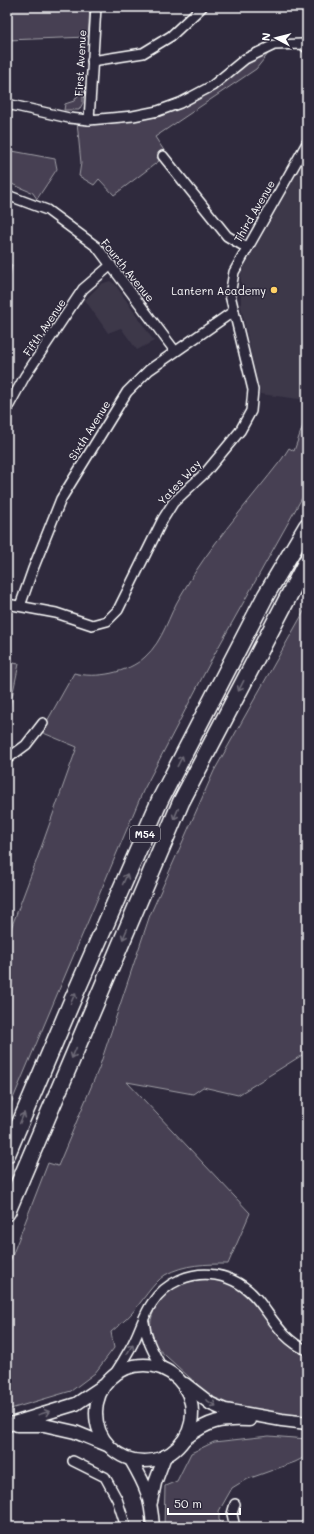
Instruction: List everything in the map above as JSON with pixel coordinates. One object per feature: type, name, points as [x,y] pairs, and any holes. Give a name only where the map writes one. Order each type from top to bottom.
[{"type":"highway","name":"M54","points":[[7,1154],[160,800],[266,595],[307,526]]},
{"type":"highway","name":"M54","points":[[7,1212],[181,802],[307,561]]},
{"type":"highway","name":"M54","points":[[259,651],[307,581]]},
{"type":"main road","points":[[7,1425],[76,1404],[127,1367],[142,1364],[162,1368],[211,1404],[225,1410],[307,1423]]},
{"type":"main road","points":[[180,1380],[190,1397],[193,1418],[186,1438]]},
{"type":"main road","points":[[104,1385],[97,1399],[95,1415],[98,1431],[107,1445],[120,1456],[136,1462],[152,1462],[172,1454],[186,1438],[208,1424],[223,1420],[282,1420]]},
{"type":"main road","points":[[7,1425],[44,1425],[75,1432],[107,1445]]},
{"type":"main road","points":[[151,1505],[155,1483],[165,1456]]},
{"type":"main road","points":[[131,1460],[146,1488],[151,1505],[153,1527]]},
{"type":"street","name":"First Avenue","points":[[89,120],[96,7]]},
{"type":"street","points":[[92,61],[143,53],[171,36],[202,7]]},
{"type":"street","points":[[7,104],[69,118],[89,120],[133,116],[158,111],[180,103],[212,86],[245,59],[274,45],[302,44],[307,48]]},
{"type":"street","name":"Third Avenue","points":[[230,294],[234,272],[307,143]]},
{"type":"street","points":[[163,156],[227,236],[247,248]]},
{"type":"street","name":"Fourth Avenue","points":[[7,195],[47,210],[97,248],[175,351]]},
{"type":"street","name":"Fifth Avenue","points":[[7,409],[25,376],[83,289],[111,265]]},
{"type":"street","name":"Yates Way","points":[[7,604],[56,613],[92,625],[107,621],[118,610],[163,519],[173,503],[206,472],[240,431],[250,411],[253,390],[230,294]]},
{"type":"street","name":"Sixth Avenue","points":[[20,606],[32,569],[61,499],[127,392],[149,370],[234,311]]},
{"type":"street","points":[[7,759],[26,745],[43,723]]},
{"type":"street","points":[[114,1375],[131,1348],[152,1303],[164,1290],[178,1280],[191,1276],[208,1274],[225,1277],[241,1284],[254,1296],[286,1337],[307,1350]]},
{"type":"street","points":[[144,1321],[145,1334],[149,1346],[162,1368]]},
{"type":"street","points":[[73,1461],[106,1477],[117,1499],[126,1527]]},
{"type":"street","points":[[235,1504],[232,1514],[235,1527]]},
{"type":"shaded area","points":[[7,7],[90,7],[88,37],[7,40]]},
{"type":"shaded area","points":[[272,49],[256,69],[155,137],[165,152],[157,157],[159,161],[114,195],[99,179],[94,185],[79,176],[81,163],[77,122],[173,109],[249,60]]},
{"type":"shaded area","points":[[83,88],[83,103],[79,110],[64,110],[65,104],[74,101]]},
{"type":"shaded area","points":[[7,150],[55,159],[57,169],[37,199],[33,193],[7,182]]},
{"type":"shaded area","name":"Lantern Academy","points":[[307,156],[307,400],[260,394],[241,307],[241,273]]},
{"type":"shaded area","points":[[7,262],[12,265],[7,288]]},
{"type":"shaded area","points":[[110,281],[115,284],[154,341],[137,350],[121,328],[108,333],[85,300],[101,284]]},
{"type":"shaded area","points":[[307,414],[307,489],[214,655],[143,791],[7,1113],[7,939],[77,747],[41,732],[74,673],[82,675],[101,675],[121,671],[138,663],[157,643],[176,603],[204,559],[289,448],[294,451]]},
{"type":"shaded area","points":[[307,606],[307,1052],[238,1095],[203,1087],[193,1094],[127,1082],[250,1213],[228,1264],[187,1267],[172,1271],[165,1275],[152,1288],[130,1316],[111,1332],[114,1348],[95,1373],[71,1391],[7,1410],[7,1269],[48,1163],[58,1166],[99,1068],[150,915],[214,771]]},
{"type":"shaded area","points":[[7,662],[19,664],[10,706],[7,705]]},
{"type":"shaded area","points":[[207,1279],[223,1281],[237,1289],[248,1298],[284,1340],[294,1349],[307,1355],[307,1416],[282,1414],[224,1404],[210,1396],[156,1347],[150,1329],[151,1320],[158,1303],[164,1296],[180,1285]]},
{"type":"shaded area","points":[[269,1436],[307,1439],[307,1456],[295,1462],[245,1480],[232,1488],[219,1511],[219,1520],[226,1527],[164,1527],[165,1486],[177,1481],[191,1453],[214,1442]]},
{"type":"place","name":"Lantern Academy","points":[[274,290]]}]
